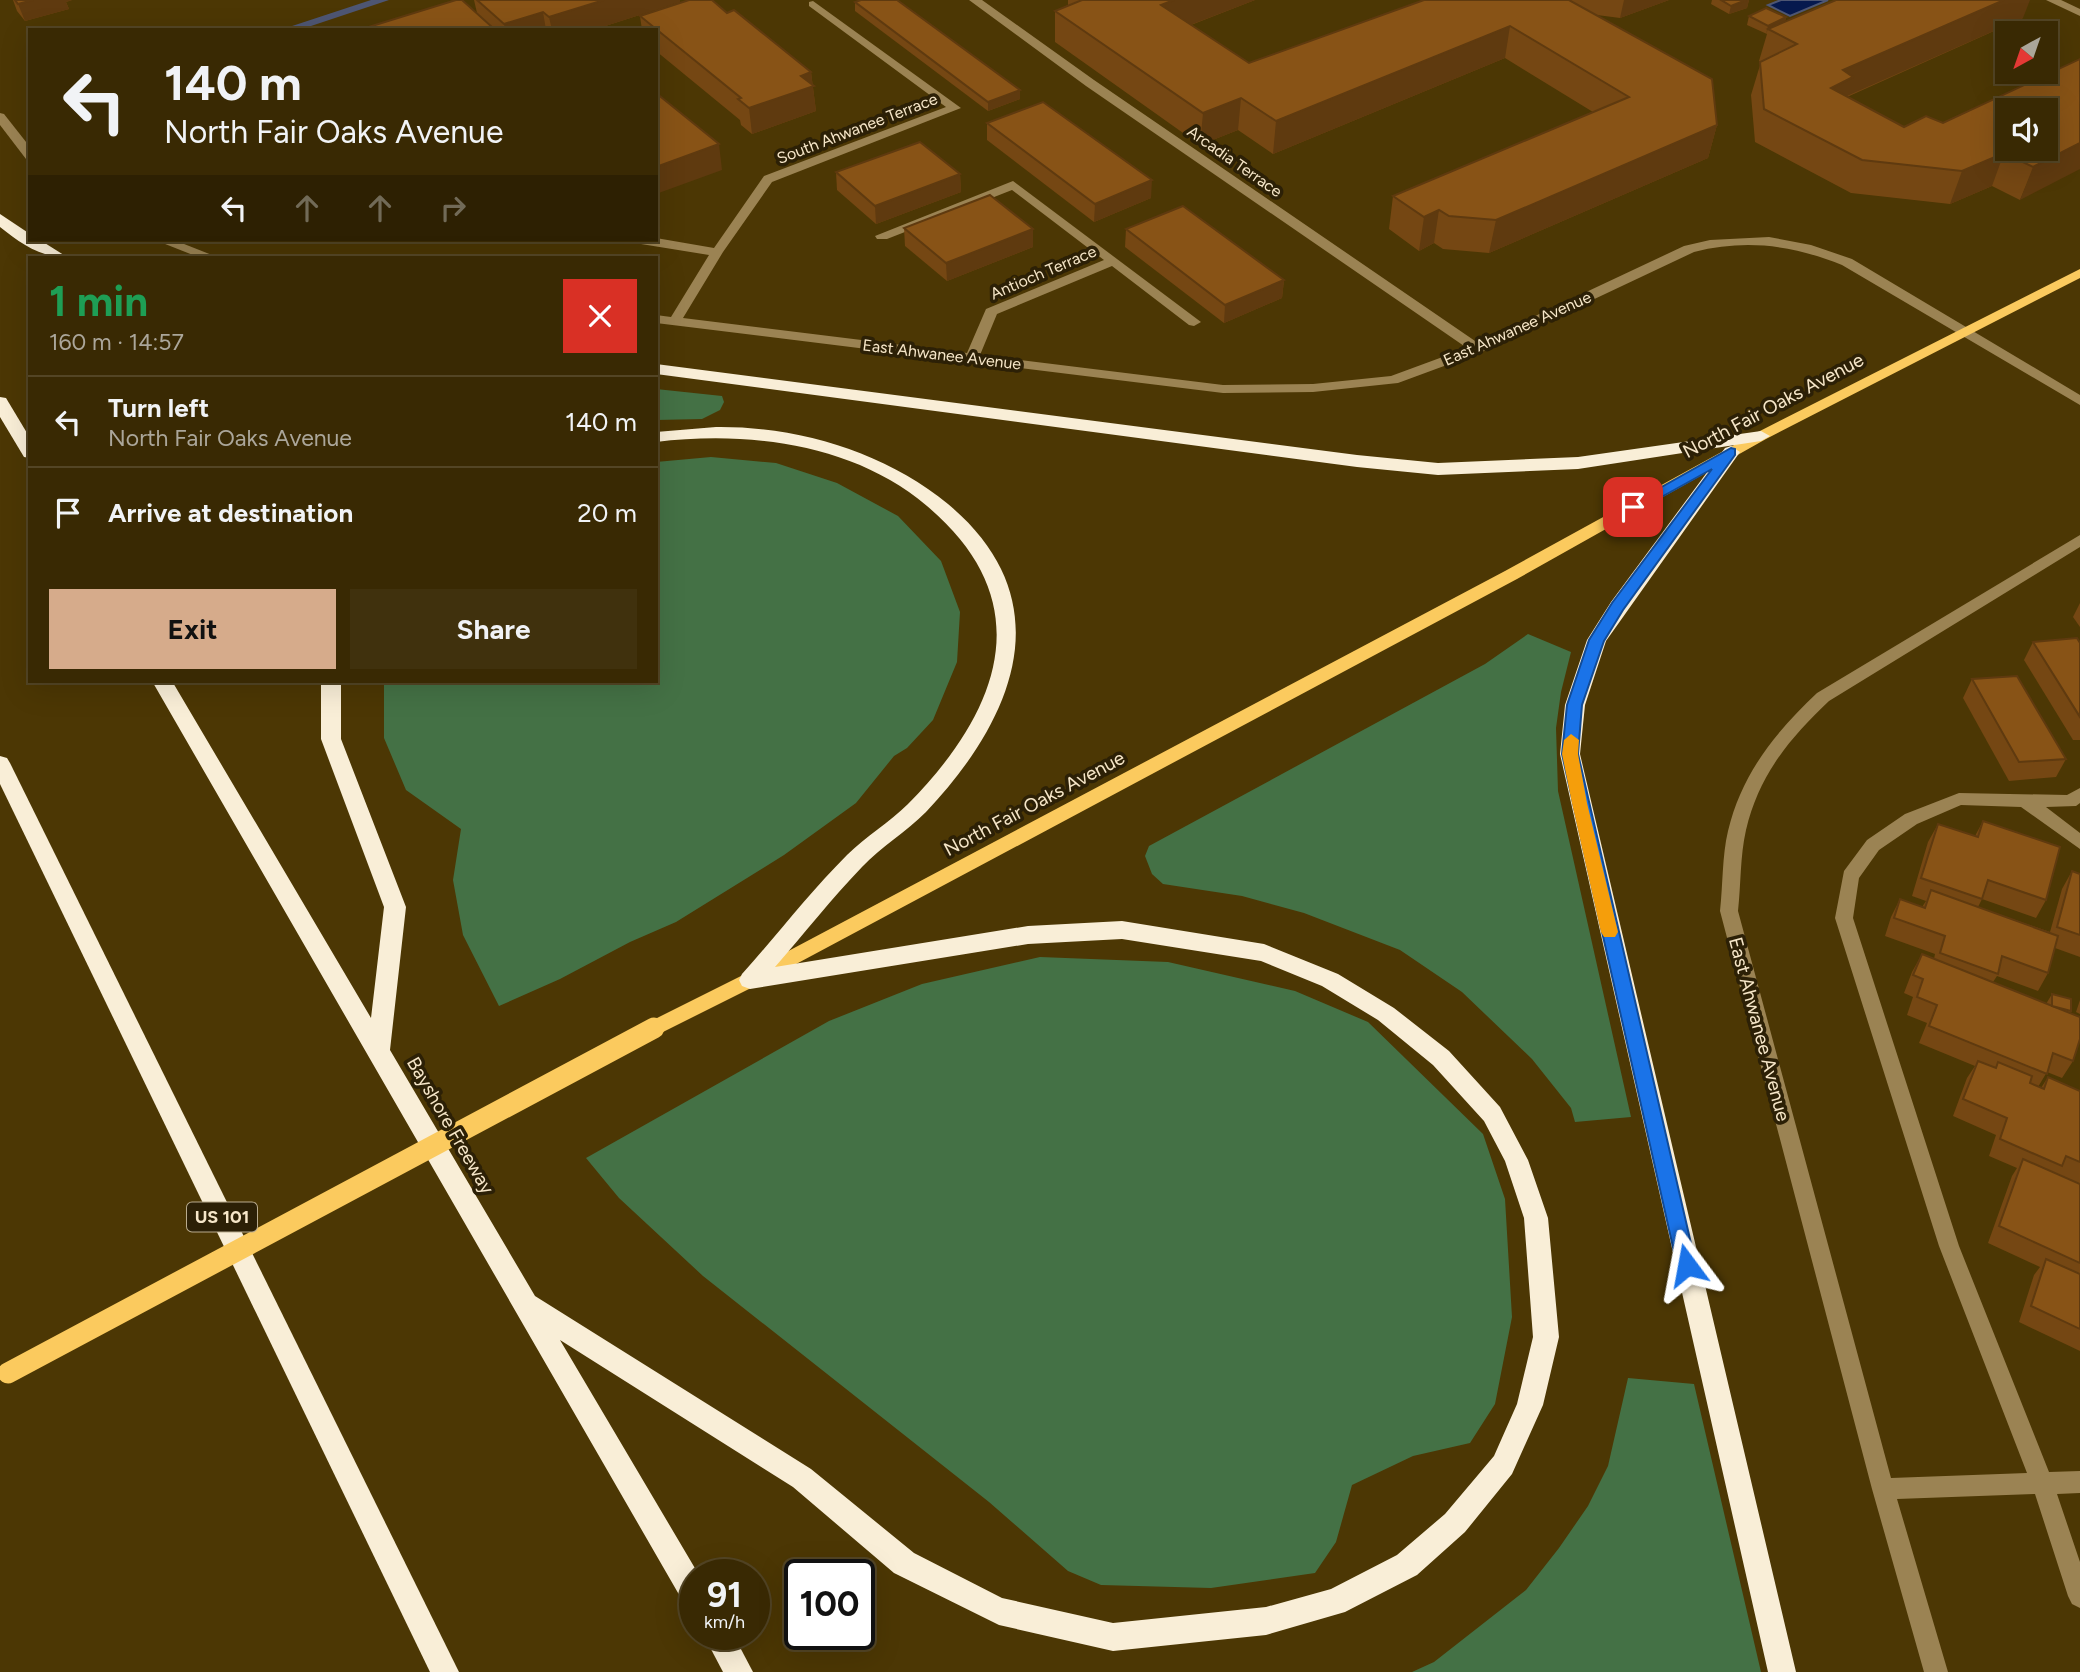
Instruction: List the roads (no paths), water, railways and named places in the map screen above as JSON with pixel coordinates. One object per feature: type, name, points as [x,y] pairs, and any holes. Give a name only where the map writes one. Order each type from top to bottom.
[{"type":"highway","points":[[0,219],[28,239]]},
{"type":"highway","points":[[33,242],[58,256]]},
{"type":"highway","points":[[658,369],[1343,460],[1438,469],[1578,463],[1761,436]]},
{"type":"highway","points":[[0,402],[28,450]]},
{"type":"highway","points":[[658,437],[726,432],[776,437],[819,447],[883,468],[932,498],[966,530],[992,568],[1003,600],[1008,636],[1002,671],[990,707],[972,741],[903,822],[863,853],[750,980]]},
{"type":"highway","points":[[1731,452],[1597,640],[1575,705],[1570,754],[1782,1672]]},
{"type":"highway","name":"Bayshore Freeway","points":[[163,683],[679,1567]]},
{"type":"highway","points":[[331,683],[331,739],[395,907],[378,1051]]},
{"type":"highway","name":"US 101","points":[[0,763],[445,1672]]},
{"type":"highway","points":[[527,1305],[802,1478],[904,1563],[999,1611],[1113,1637],[1266,1621],[1335,1602],[1407,1565],[1455,1523],[1503,1465],[1530,1405],[1546,1336],[1536,1218],[1516,1160],[1492,1114],[1440,1058],[1385,1014],[1330,980],[1264,953],[1122,930],[1028,934],[750,980]]},
{"type":"highway","points":[[727,1650],[739,1672]]},
{"type":"main road","name":"North Fair Oaks Avenue","points":[[3,1376],[1511,575],[1761,436],[2080,273]]},
{"type":"street","name":"Arcadia Terrace","points":[[975,0],[1090,83],[1477,349]]},
{"type":"street","points":[[2052,0],[2080,13]]},
{"type":"street","name":"South Ahwanee Terrace","points":[[717,252],[768,179],[955,108],[813,4]]},
{"type":"street","points":[[0,117],[28,153]]},
{"type":"street","points":[[882,236],[1013,185],[1194,322]]},
{"type":"street","name":"East Ahwanee Avenue","points":[[658,319],[1223,388],[1314,388],[1393,380],[1477,349],[1689,249],[1719,240],[1752,238],[1822,252],[1847,262],[2080,401]]},
{"type":"street","points":[[168,242],[207,256]]},
{"type":"street","points":[[654,242],[717,252],[675,321]]},
{"type":"street","name":"Antioch Terrace","points":[[972,358],[991,313],[1114,261]]},
{"type":"street","name":"East Ahwanee Avenue","points":[[1936,1672],[1883,1489],[1729,911],[1737,831],[1757,776],[1788,730],[1823,697],[2080,540]]},
{"type":"street","points":[[2080,794],[2070,801],[1959,799],[1911,819],[1873,845],[1850,876],[1844,918],[1949,1246],[2042,1483],[2080,1597]]},
{"type":"street","points":[[2023,799],[2080,842]]},
{"type":"street","points":[[1883,1489],[2080,1482]]},
{"type":"water","points":[[1781,0],[1828,0],[1790,16],[1768,5]]},
{"type":"waterway","points":[[292,28],[383,0]]}]
